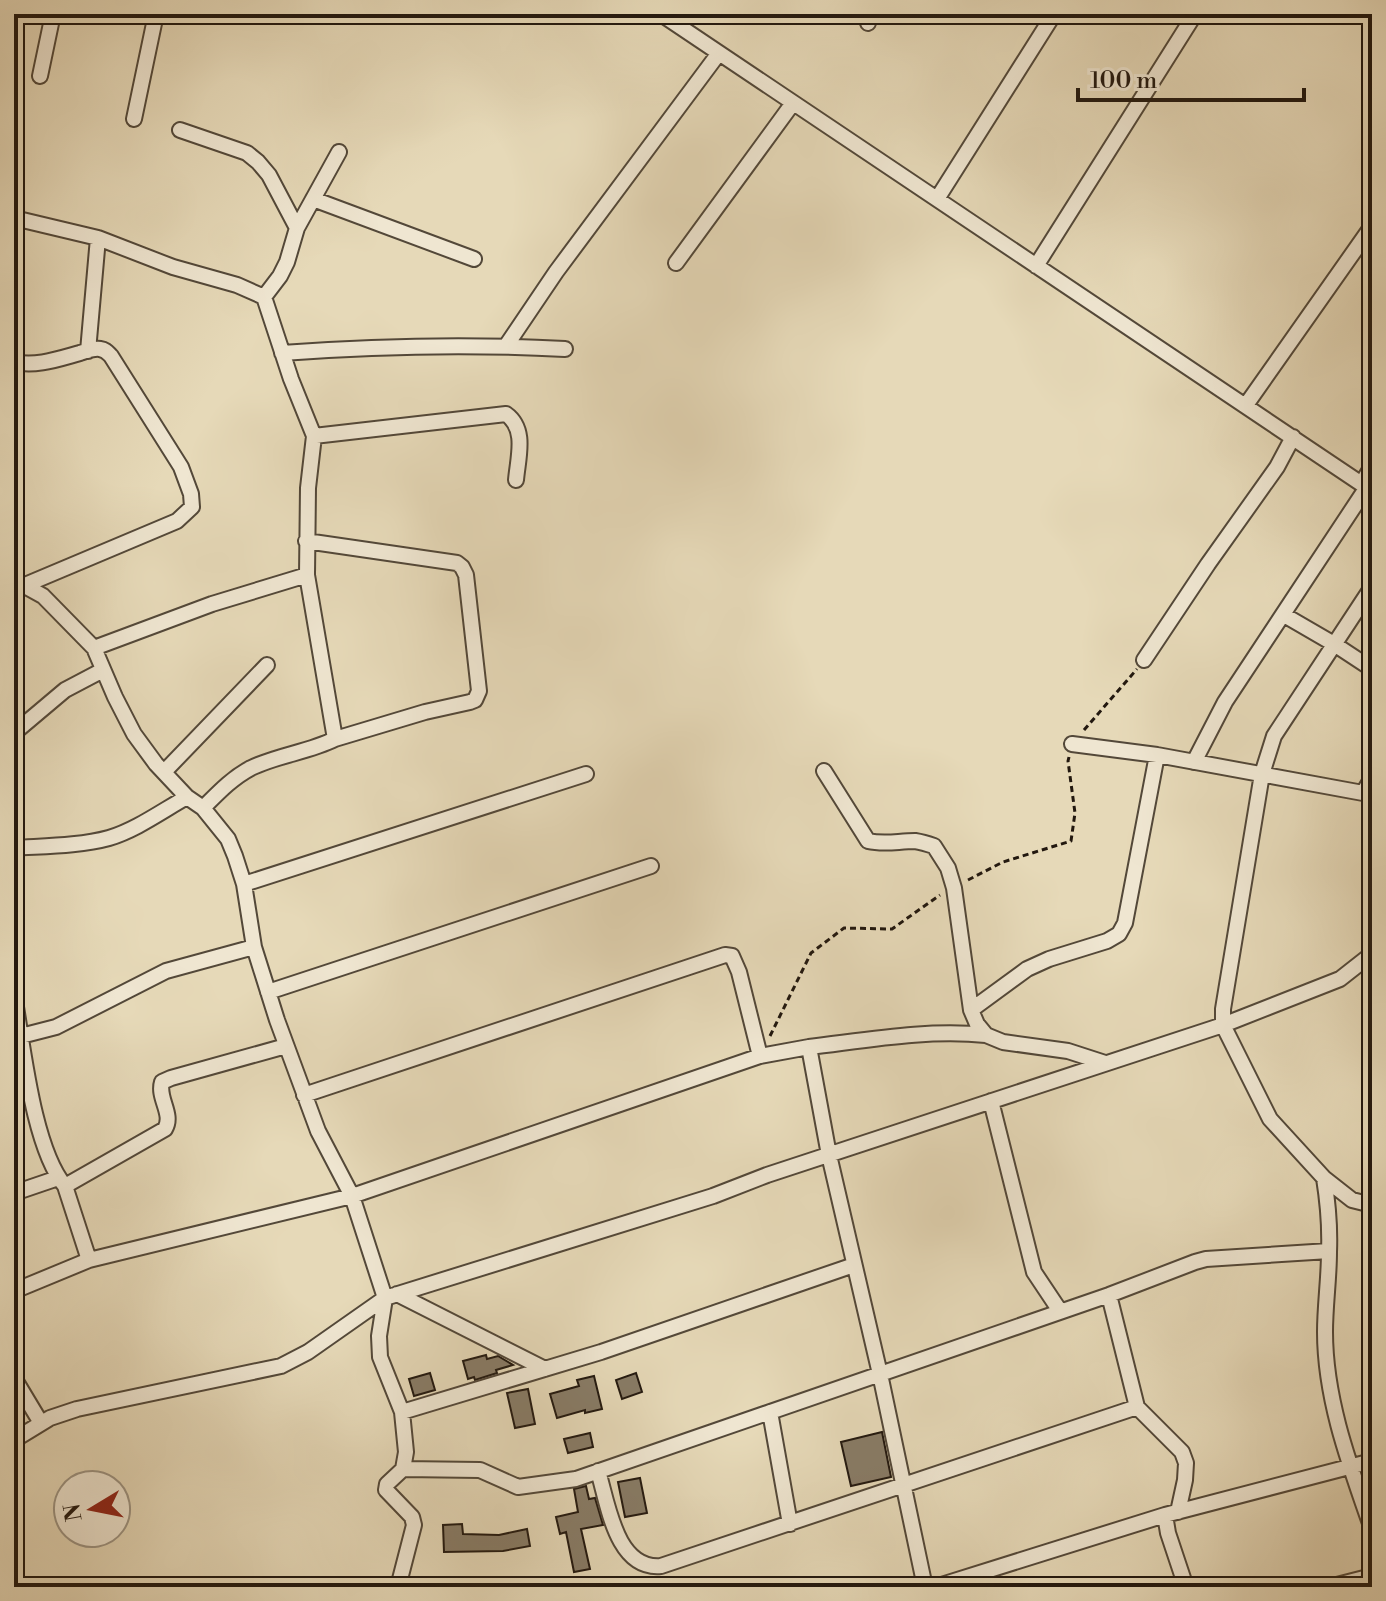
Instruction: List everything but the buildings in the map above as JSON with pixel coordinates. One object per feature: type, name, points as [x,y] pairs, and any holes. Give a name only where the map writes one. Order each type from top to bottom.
[{"type":"street","points":[[40,76],[53,14]]},
{"type":"street","points":[[134,119],[156,14]]},
{"type":"street","points":[[937,199],[1054,14]]},
{"type":"street","points":[[1036,266],[1195,14]]},
{"type":"street","points":[[671,17],[793,103],[1367,487]]},
{"type":"street","points":[[506,346],[556,272],[719,53]]},
{"type":"street","points":[[676,263],[793,103]]},
{"type":"street","points":[[180,130],[247,153],[258,162],[269,175],[297,228]]},
{"type":"street","points":[[264,297],[280,276],[297,228],[339,152]]},
{"type":"street","points":[[313,199],[474,259]]},
{"type":"street","points":[[14,218],[98,238],[264,297],[314,436],[308,488],[307,575],[335,739]]},
{"type":"street","points":[[1246,405],[1372,226]]},
{"type":"street","points":[[88,351],[98,238]]},
{"type":"street","points":[[282,353],[506,346],[565,349]]},
{"type":"street","points":[[14,362],[44,363],[88,351],[105,350],[181,467],[191,494],[192,507],[177,521],[20,583]]},
{"type":"street","points":[[314,436],[506,414],[515,420],[520,433],[516,480]]},
{"type":"street","points":[[1144,660],[1277,467],[1293,437]]},
{"type":"street","points":[[1194,762],[1225,702],[1367,487],[1372,466]]},
{"type":"street","points":[[203,808],[227,783],[254,766],[425,712],[470,702],[475,700],[479,691],[466,575],[462,567],[457,563],[306,541]]},
{"type":"street","points":[[94,648],[212,604],[307,575]]},
{"type":"street","points":[[20,583],[43,596],[94,648],[134,734],[164,772],[187,797],[203,808],[228,839],[244,884],[254,947],[286,1046],[318,1131],[352,1196],[391,1296],[379,1336],[380,1357],[402,1412],[406,1452],[403,1469],[386,1487],[388,1493],[412,1517],[414,1525],[398,1587]]},
{"type":"street","points":[[1372,587],[1274,736],[1262,774],[1223,1009],[1223,1025],[1270,1119],[1324,1178],[1352,1200],[1372,1205]]},
{"type":"street","points":[[1284,615],[1372,669]]},
{"type":"street","points":[[164,772],[267,665]]},
{"type":"street","points":[[14,733],[65,690],[103,670]]},
{"type":"street","points":[[1072,744],[1157,755],[1363,793],[1372,778]]},
{"type":"street","points":[[971,1010],[1027,969],[1119,934],[1125,923],[1157,755]]},
{"type":"street","points":[[824,771],[868,841],[879,844],[917,841],[934,846],[948,868],[954,888],[971,1010],[986,1035]]},
{"type":"street","points":[[244,884],[586,774]]},
{"type":"street","points":[[14,848],[109,838],[187,797]]},
{"type":"street","points":[[268,992],[651,866]]},
{"type":"street","points":[[21,1036],[56,1027],[166,971],[254,947]]},
{"type":"street","points":[[14,1440],[50,1418],[77,1409],[281,1366],[308,1352],[391,1296],[713,1196],[767,1175],[1223,1025],[1340,979],[1372,951]]},
{"type":"street","points":[[304,1095],[725,955],[732,956],[739,972],[760,1056]]},
{"type":"street","points":[[14,995],[36,1121],[62,1182],[89,1260]]},
{"type":"street","points":[[14,1291],[89,1260],[352,1196],[760,1056],[809,1047],[956,1032],[1068,1051],[1105,1064]]},
{"type":"street","points":[[14,1193],[62,1182],[165,1129],[168,1117],[160,1092],[162,1082],[286,1046]]},
{"type":"street","points":[[809,1047],[829,1155],[925,1587]]},
{"type":"street","points":[[991,1101],[1034,1272],[1060,1311]]},
{"type":"street","points":[[1324,1178],[1328,1203],[1325,1333],[1329,1387],[1350,1466],[1372,1529]]},
{"type":"street","points":[[403,1469],[480,1470],[518,1487],[576,1479],[1206,1259],[1329,1251]]},
{"type":"street","points":[[402,1412],[601,1352],[854,1265]]},
{"type":"street","points":[[1109,1295],[1137,1407],[1182,1452],[1186,1463],[1185,1480],[1172,1513],[1171,1544],[1186,1587]]},
{"type":"street","points":[[391,1296],[545,1369]]},
{"type":"street","points":[[14,1378],[41,1423]]},
{"type":"street","points":[[598,1471],[625,1549],[634,1560],[651,1567],[790,1524],[1137,1407]]},
{"type":"street","points":[[770,1412],[790,1524]]},
{"type":"street","points":[[935,1587],[1172,1513],[1372,1461]]},
{"type":"street","points":[[1329,1587],[1372,1576]]}]
